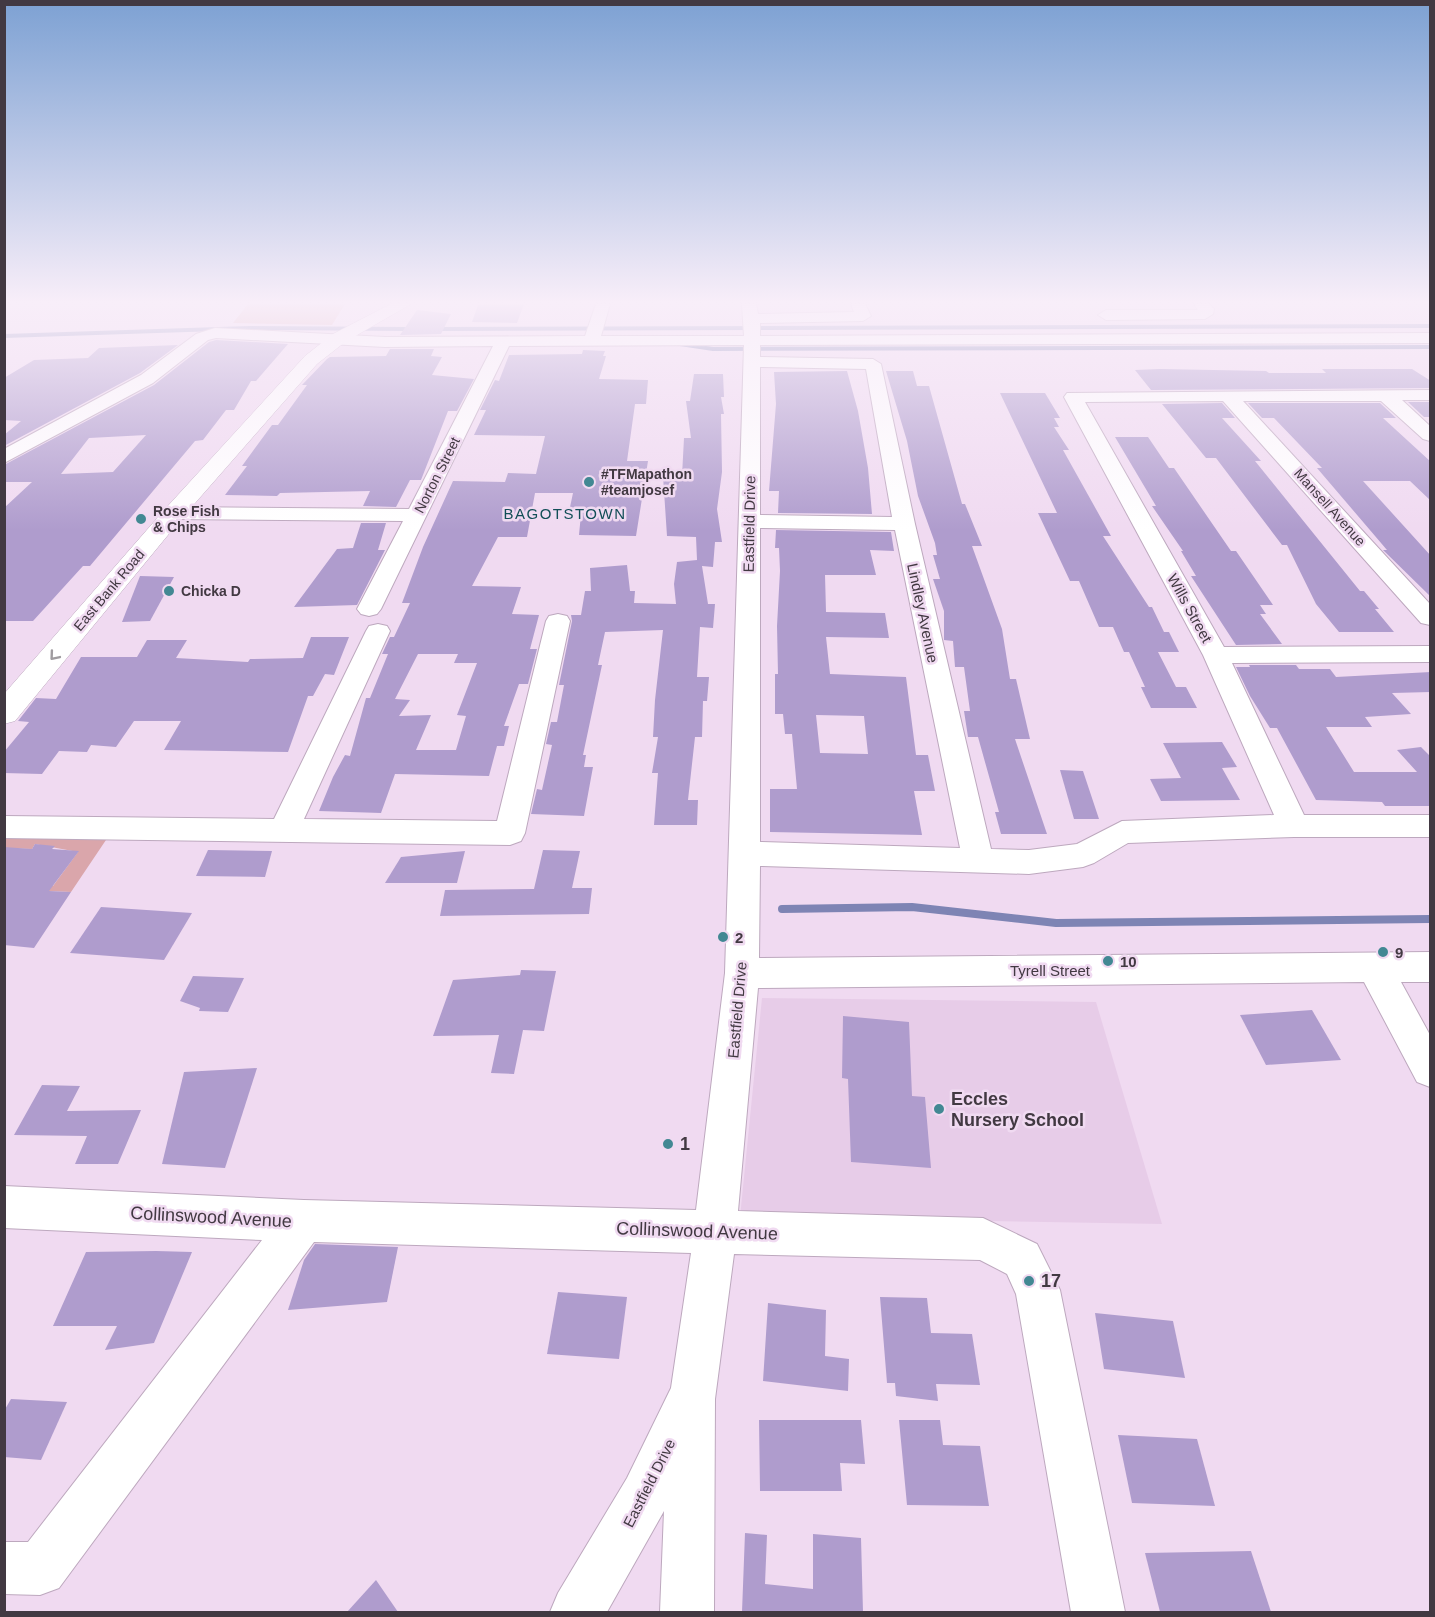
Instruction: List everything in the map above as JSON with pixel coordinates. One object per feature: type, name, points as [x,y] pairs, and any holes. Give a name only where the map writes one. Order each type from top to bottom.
[{"type":"main road","name":"East Bank Road","points":[[4,686],[277,379]]},
{"type":"main road","name":"East Bank Road","points":[[4,714],[174,513],[293,379]]},
{"type":"street","points":[[4,457],[146,379]]},
{"type":"street","name":"Norton Street","points":[[283,831],[416,515],[484,379]]},
{"type":"street","name":"Eastfield Drive","points":[[577,1612],[645,1496],[694,1392],[715,1232],[742,973],[750,379]]},
{"type":"street","name":"Lindley Avenue","points":[[876,379],[904,524],[978,861]]},
{"type":"street","points":[[1385,395],[1431,435]]},
{"type":"street","points":[[1229,397],[1431,395]]},
{"type":"street","name":"Wills Street","points":[[1229,397],[1072,397],[1216,655],[1294,826]]},
{"type":"street","name":"Mansell Avenue","points":[[1229,397],[1431,618]]},
{"type":"street","points":[[174,513],[416,515]]},
{"type":"street","points":[[749,521],[904,524]]},
{"type":"street","points":[[4,827],[510,833],[558,621]]},
{"type":"street","points":[[1216,655],[1431,654]]},
{"type":"street","points":[[745,854],[1029,862],[1083,855],[1122,832],[1294,826],[1431,826]]},
{"type":"street","points":[[1374,967],[1431,1070]]},
{"type":"street","name":"Tyrell Street","points":[[742,973],[1431,967]]},
{"type":"street","name":"Collinswood Avenue","points":[[4,1207],[304,1221],[983,1239],[1022,1259],[1038,1290],[1098,1612]]},
{"type":"street","points":[[4,1568],[40,1569],[304,1221]]},
{"type":"street","points":[[687,1612],[694,1392]]},
{"type":"shaded area","points":[[5,834],[108,837],[71,892],[5,889],[5,883],[53,886],[78,852],[35,844],[32,849],[5,848]]},
{"type":"shaded area","name":"Eccles Nursery School","points":[[762,998],[1096,1002],[1162,1224],[740,1217]]},
{"type":"building","points":[[4,379],[128,379],[4,446],[4,435],[21,421],[4,420]]},
{"type":"building","points":[[161,379],[257,379],[251,381],[234,410],[226,410],[203,440],[195,441],[90,566],[83,566],[33,621],[4,621],[4,508],[32,482],[4,482],[4,465]],"holes":[[[146,435],[113,472],[61,474],[89,438]]]},
{"type":"building","points":[[307,379],[474,379],[457,411],[448,411],[421,480],[410,480],[396,507],[363,506],[370,491],[280,493],[277,496],[225,495],[247,466],[242,466],[272,425],[278,425],[307,385],[302,385]]},
{"type":"building","points":[[693,379],[723,379],[724,397],[721,397],[724,414],[721,414],[722,472],[717,509],[722,542],[715,542],[713,567],[702,566],[708,604],[715,604],[713,628],[700,627],[697,677],[709,677],[707,701],[703,701],[702,737],[695,737],[688,800],[698,800],[697,825],[654,825],[658,773],[652,773],[658,737],[653,737],[663,630],[605,632],[598,665],[602,665],[583,755],[586,755],[584,767],[593,767],[584,816],[531,814],[537,789],[542,790],[552,745],[546,744],[551,722],[557,722],[564,685],[559,685],[572,621],[571,615],[581,615],[585,591],[591,591],[590,568],[627,565],[630,591],[635,591],[634,603],[676,604],[674,584],[677,562],[697,560],[696,537],[667,536],[663,476],[682,476],[684,438],[691,438],[686,401],[690,401]]},
{"type":"building","points":[[774,379],[849,379],[858,411],[868,468],[872,514],[778,513],[779,491],[769,491],[776,404]]},
{"type":"building","points":[[889,379],[915,379],[917,386],[929,386],[962,504],[965,504],[982,546],[972,546],[1002,629],[1010,679],[1016,679],[1030,739],[1015,739],[1047,834],[1001,834],[995,812],[999,812],[978,737],[968,737],[964,711],[970,711],[964,667],[955,667],[953,641],[944,640],[944,611],[933,579],[940,579],[933,555],[937,555],[935,543],[918,496],[907,441]]},
{"type":"building","points":[[1143,379],[1431,381],[1431,388],[1151,390]]},
{"type":"building","points":[[495,380],[648,380],[646,404],[635,404],[627,461],[648,461],[636,536],[579,535],[581,514],[569,512],[573,493],[535,493],[527,537],[498,537],[472,586],[521,587],[512,614],[539,615],[530,649],[537,649],[528,684],[519,684],[504,726],[509,726],[504,746],[497,746],[489,776],[395,774],[381,813],[319,811],[345,755],[350,756],[366,698],[370,698],[388,654],[382,654],[390,637],[394,637],[410,603],[402,603],[423,547],[453,481],[505,482],[508,473],[536,474],[545,436],[474,435],[486,410],[480,410]],"holes":[[[418,654],[458,654],[454,663],[477,663],[457,715],[466,716],[456,750],[416,750],[431,715],[399,716],[410,700],[395,699]]]},
{"type":"building","points":[[1000,393],[1045,393],[1060,418],[1054,418],[1059,427],[1054,427],[1069,450],[1063,450],[1111,536],[1103,536],[1149,607],[1152,607],[1164,632],[1169,632],[1179,652],[1158,652],[1176,687],[1186,687],[1197,708],[1151,708],[1141,687],[1145,687],[1129,652],[1124,652],[1113,627],[1099,627],[1079,581],[1070,581],[1038,513],[1057,513]]},
{"type":"building","points":[[1408,402],[1431,402],[1431,417],[1424,417]]},
{"type":"building","points":[[1222,403],[1235,418],[1222,418],[1261,461],[1255,461],[1360,591],[1364,591],[1379,609],[1375,609],[1394,632],[1339,632],[1316,604],[1287,545],[1282,545],[1216,458],[1206,458],[1162,404]]},
{"type":"building","points":[[1248,403],[1380,403],[1396,418],[1383,418],[1431,462],[1431,501],[1410,481],[1363,481],[1431,556],[1431,597],[1383,550],[1387,550],[1317,468],[1322,468],[1274,418],[1262,418]]},
{"type":"building","points":[[1115,437],[1148,437],[1169,468],[1174,468],[1231,551],[1236,551],[1273,605],[1260,605],[1266,614],[1260,614],[1282,644],[1236,645],[1191,576],[1196,576],[1181,551],[1183,551],[1152,506],[1156,506]]},
{"type":"building","points":[[361,523],[386,523],[378,550],[385,550],[357,605],[294,607],[337,549],[353,548]]},
{"type":"building","points":[[776,530],[891,532],[894,551],[870,550],[876,575],[825,575],[826,612],[885,613],[889,638],[826,637],[830,674],[906,677],[916,755],[928,755],[935,791],[914,791],[922,835],[770,832],[770,789],[797,789],[792,734],[785,734],[783,714],[775,714],[780,571],[779,548],[775,548]],"holes":[[[816,715],[864,716],[868,754],[820,753]]]},
{"type":"building","points":[[140,576],[174,577],[150,621],[122,622]]},
{"type":"building","points":[[311,637],[349,637],[334,675],[325,674],[313,696],[308,696],[288,752],[164,750],[181,721],[134,721],[116,747],[91,745],[87,752],[59,751],[42,774],[4,773],[4,752],[29,722],[18,721],[36,698],[56,699],[81,657],[137,657],[147,640],[187,640],[176,658],[248,662],[250,659],[303,658]]},
{"type":"building","points":[[1249,665],[1296,665],[1299,669],[1330,669],[1336,677],[1431,672],[1431,692],[1392,693],[1411,714],[1365,717],[1372,727],[1326,727],[1354,772],[1417,772],[1397,750],[1421,747],[1431,757],[1431,806],[1385,806],[1382,802],[1316,800],[1277,728],[1270,728],[1250,696],[1236,667],[1250,667]]},
{"type":"building","points":[[1222,742],[1237,767],[1222,768],[1240,800],[1161,801],[1150,779],[1181,778],[1163,743]]},
{"type":"building","points":[[1060,770],[1083,771],[1099,819],[1074,819]]},
{"type":"building","points":[[35,844],[55,846],[52,849],[79,851],[49,891],[71,892],[34,948],[4,945],[4,847],[32,849]]},
{"type":"building","points":[[208,850],[272,851],[265,877],[196,876]]},
{"type":"building","points":[[543,850],[580,851],[572,888],[592,888],[589,914],[440,916],[445,890],[534,889]]},
{"type":"building","points":[[465,851],[457,883],[385,883],[401,857]]},
{"type":"building","points":[[101,907],[192,913],[164,960],[70,953]]},
{"type":"building","points":[[521,970],[556,971],[544,1031],[523,1030],[514,1074],[491,1073],[499,1035],[433,1036],[453,980],[520,975]]},
{"type":"building","points":[[193,976],[244,978],[228,1012],[199,1011],[200,1008],[180,1001]]},
{"type":"building","points":[[1312,1010],[1341,1060],[1266,1065],[1240,1015]]},
{"type":"building","points":[[843,1016],[909,1022],[912,1096],[925,1097],[931,1168],[851,1162],[848,1079],[842,1078]]},
{"type":"building","points":[[257,1068],[225,1168],[162,1164],[184,1072]]},
{"type":"building","points":[[42,1085],[80,1086],[67,1111],[141,1110],[118,1164],[75,1164],[87,1136],[14,1135]]},
{"type":"building","points":[[315,1244],[398,1247],[387,1302],[288,1310],[304,1260]]},
{"type":"building","points":[[86,1252],[192,1252],[154,1343],[105,1350],[117,1326],[53,1326]]},
{"type":"building","points":[[558,1292],[627,1297],[619,1359],[547,1354]]},
{"type":"building","points":[[880,1297],[927,1298],[931,1333],[972,1334],[980,1385],[936,1384],[938,1401],[896,1396],[895,1383],[887,1383]]},
{"type":"building","points":[[768,1303],[826,1310],[825,1356],[849,1359],[848,1391],[763,1381]]},
{"type":"building","points":[[1095,1313],[1173,1321],[1185,1378],[1104,1369]]},
{"type":"building","points":[[11,1399],[67,1402],[41,1460],[4,1457],[4,1411]]},
{"type":"building","points":[[759,1420],[861,1420],[865,1464],[840,1463],[842,1491],[760,1491]]},
{"type":"building","points":[[899,1420],[940,1420],[943,1445],[980,1446],[989,1506],[907,1505]]},
{"type":"building","points":[[1118,1435],[1197,1439],[1215,1506],[1132,1503]]},
{"type":"building","points":[[745,1533],[767,1535],[765,1584],[813,1589],[813,1534],[861,1538],[863,1612],[742,1612]]},
{"type":"building","points":[[1251,1551],[1271,1612],[1160,1612],[1145,1553]]},
{"type":"building","points":[[376,1580],[398,1612],[347,1612]]},
{"type":"waterway","points":[[782,909],[912,907],[1056,923],[1430,919]]},
{"type":"place","name":"#TFMapathon #teamjosef","points":[[589,482]]},
{"type":"place","name":"Rose Fish & Chips","points":[[141,519]]},
{"type":"place","name":"Chicka D","points":[[169,591]]},
{"type":"place","name":"2","points":[[723,937]]},
{"type":"place","name":"9","points":[[1383,952]]},
{"type":"place","name":"10","points":[[1108,961]]},
{"type":"place","name":"Eccles Nursery School","points":[[939,1109]]},
{"type":"place","name":"1","points":[[668,1144]]},
{"type":"place","name":"17","points":[[1029,1281]]},
{"type":"district","name":"BAGOTSTOWN","points":[[565,513]]}]
